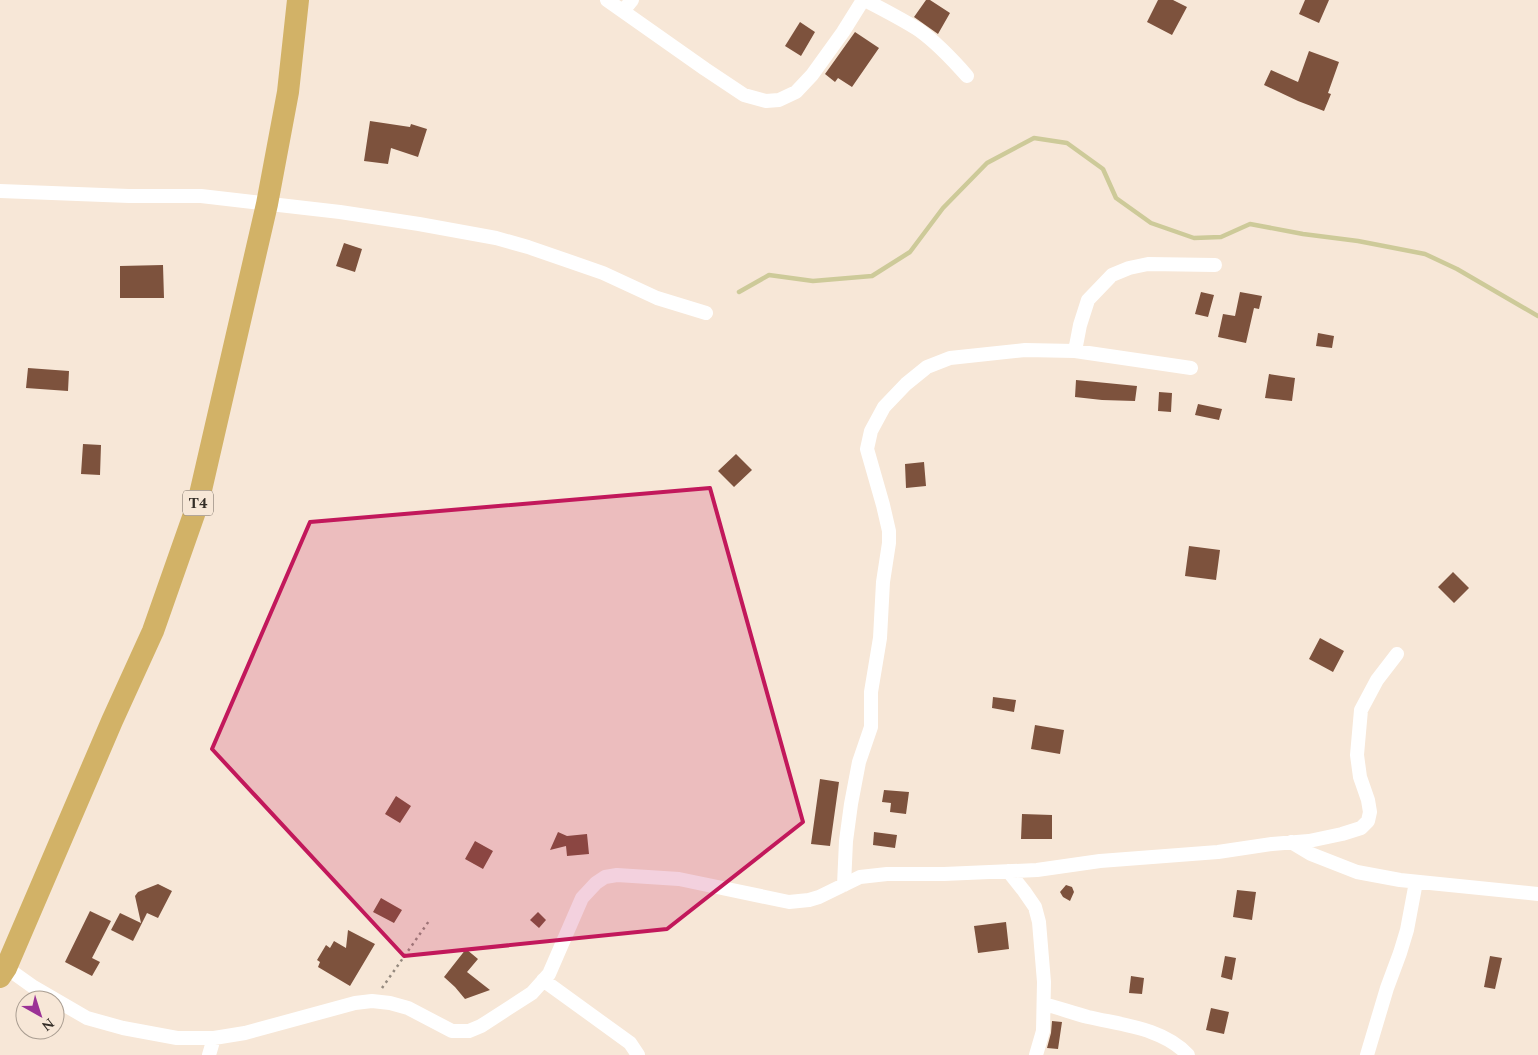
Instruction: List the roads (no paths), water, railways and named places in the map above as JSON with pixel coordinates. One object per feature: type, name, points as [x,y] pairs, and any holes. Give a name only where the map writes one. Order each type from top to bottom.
[{"type":"highway","name":"T4","points":[[2,969],[153,631],[195,512],[267,204],[288,92],[298,0]]},
{"type":"street","points":[[607,0],[744,95],[766,100],[778,100],[796,92],[812,75],[864,0],[921,31],[951,58],[967,76]]},
{"type":"street","points":[[623,11],[632,0]]},
{"type":"street","points":[[0,191],[129,196],[201,196],[237,199],[340,212],[496,238],[603,273],[657,298],[706,313]]},
{"type":"street","points":[[1075,351],[1080,325],[1088,300],[1112,276],[1129,268],[1148,264],[1215,265]]},
{"type":"street","points":[[844,885],[846,841],[851,804],[859,762],[871,727],[871,692],[880,638],[883,582],[890,543],[883,505],[867,449],[871,431],[884,407],[906,384],[927,368],[950,358],[1025,350],[1075,351],[1191,368]]},
{"type":"street","points":[[2,969],[87,1018],[123,1028],[177,1038],[214,1038],[245,1033],[356,1003],[372,1001],[408,1008],[452,1031],[469,1030],[481,1026],[532,993],[549,974],[582,898],[596,883],[617,875],[679,879],[789,902],[809,900],[860,877],[887,874],[1037,870],[1110,860],[1218,852],[1309,841],[1342,834],[1361,828],[1368,821],[1370,812],[1360,777],[1357,755],[1361,710],[1377,680],[1397,654]]},
{"type":"street","points":[[1291,842],[1311,854],[1357,872],[1416,882],[1538,894]]},
{"type":"street","points":[[1008,872],[1035,908],[1039,922],[1044,1004],[1043,1031],[1036,1055]]},
{"type":"street","points":[[1367,1055],[1407,930],[1416,882]]},
{"type":"street","points":[[543,980],[630,1043],[638,1055]]},
{"type":"street","points":[[1044,1004],[1088,1016],[1129,1024],[1159,1035],[1183,1049],[1188,1055]]},
{"type":"street","points":[[209,1055],[214,1038]]},
{"type":"waterway","points":[[739,292],[769,275],[813,281],[872,276],[910,252],[943,208],[987,163],[1034,138],[1067,143],[1103,169],[1116,198],[1151,223],[1194,238],[1221,237],[1250,224],[1425,254],[1457,269],[1538,316]]}]
